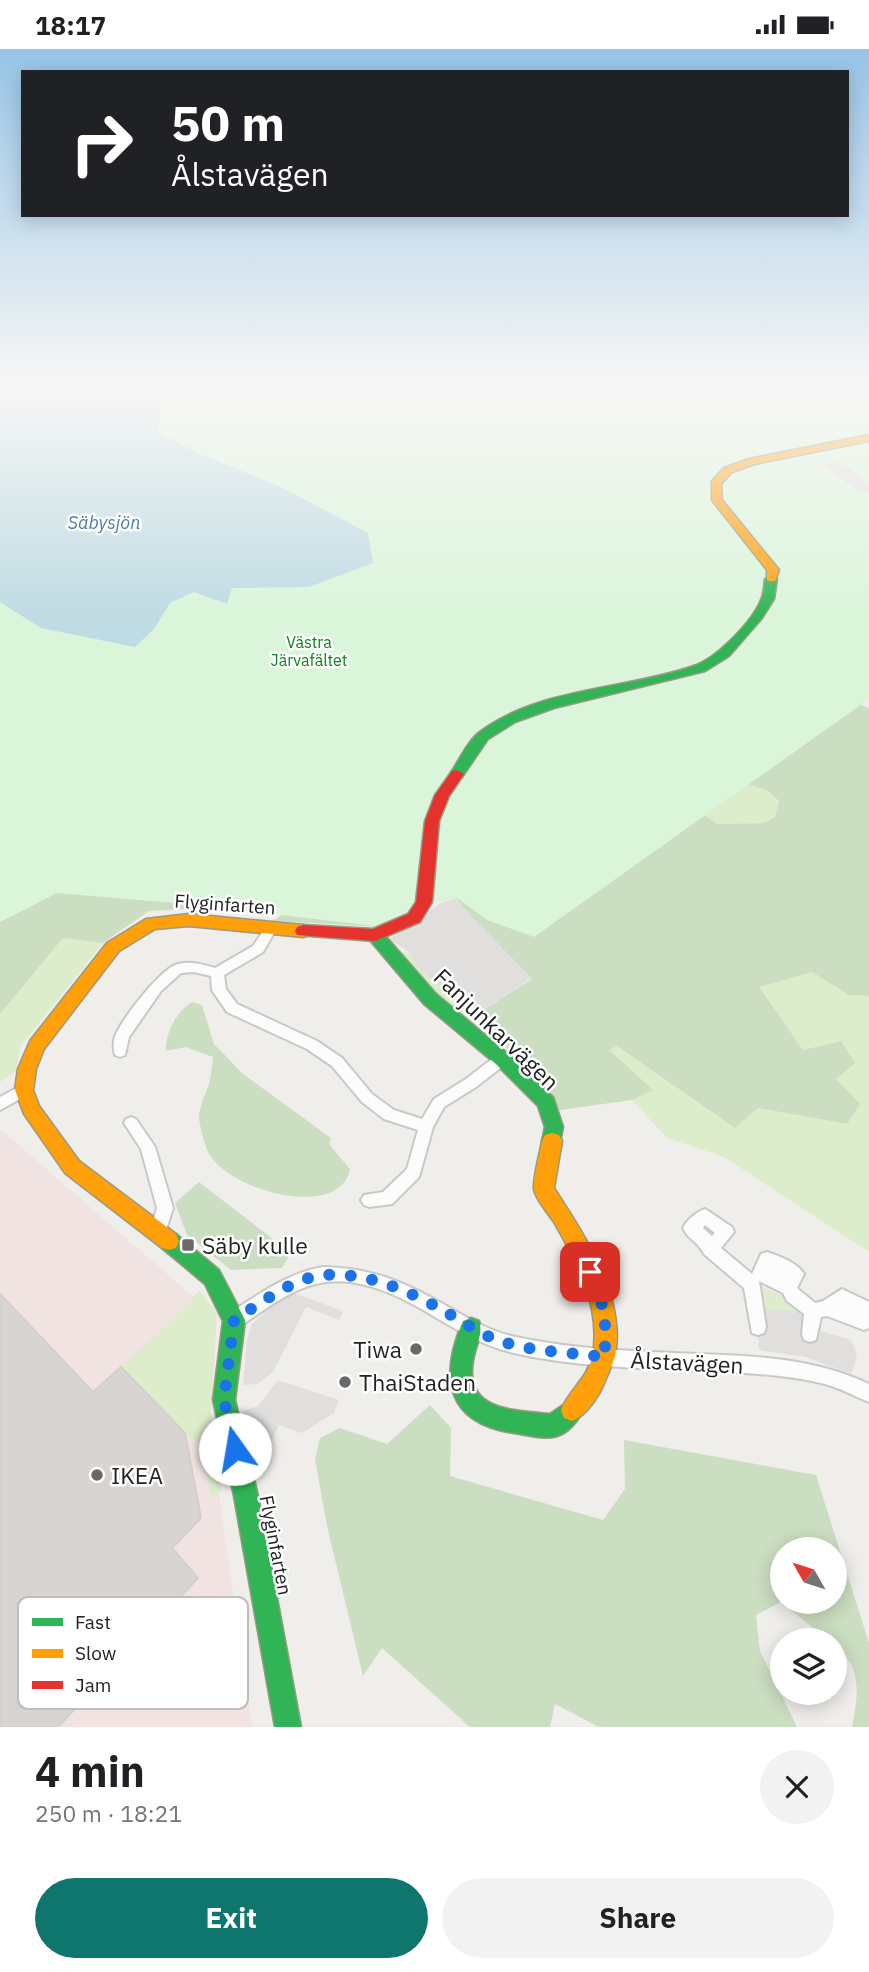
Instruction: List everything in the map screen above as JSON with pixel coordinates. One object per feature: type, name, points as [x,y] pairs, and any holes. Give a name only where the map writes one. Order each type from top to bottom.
[{"type":"street","name":"Flyginfarten","points":[[24,1090],[27,1069],[36,1046],[113,947],[137,931],[168,920],[375,935],[405,924],[420,911],[427,888],[432,821],[442,795],[483,736],[510,719],[549,705],[700,668],[725,653],[758,615],[768,599],[773,570],[717,500],[716,483],[727,470],[746,463]]},
{"type":"street","points":[[120,1051],[122,1035],[156,987],[170,975],[178,969],[194,967],[216,973],[258,949],[271,928]]},
{"type":"street","name":"Fanjunkarvägen","points":[[375,935],[430,999],[502,1059],[546,1102],[554,1127],[544,1189],[583,1252],[605,1313],[605,1357],[596,1383],[574,1409],[554,1426],[498,1420],[473,1411],[461,1392],[459,1363],[471,1328]]},
{"type":"street","points":[[216,973],[219,990],[232,1008],[312,1045],[337,1062],[367,1098],[389,1115],[426,1126]]},
{"type":"street","points":[[369,1200],[387,1199],[414,1172],[426,1126],[439,1103],[502,1059]]},
{"type":"street","points":[[0,1104],[24,1090],[31,1109],[72,1167],[158,1231],[212,1277],[234,1320]]},
{"type":"street","points":[[131,1123],[148,1147],[165,1208],[158,1231]]},
{"type":"street","points":[[713,1246],[710,1249],[756,1278],[789,1288],[793,1296],[820,1310],[864,1322],[869,1313]]},
{"type":"street","name":"Ålstavägen","points":[[234,1320],[293,1284],[321,1274],[357,1276],[424,1300],[471,1328],[509,1344],[605,1357],[744,1364],[807,1371],[844,1381],[869,1393]]},
{"type":"street","points":[[756,1278],[758,1327]]},
{"type":"street","points":[[810,1334],[820,1310]]},
{"type":"street","name":"Flyginfarten","points":[[234,1320],[224,1400],[246,1496],[288,1727]]},
{"type":"shaded area","points":[[842,463],[869,483],[869,491],[861,493],[821,465]]},
{"type":"shaded area","points":[[456,898],[532,978],[482,1011],[472,1014],[415,965],[411,953],[389,939],[441,903]]},
{"type":"shaded area","points":[[0,1129],[204,1306],[209,1423],[234,1597],[18,1597],[18,1709],[248,1709],[248,1699],[252,1727],[0,1727]]},
{"type":"shaded area","points":[[294,1293],[343,1311],[339,1320],[306,1307],[273,1372],[257,1384],[243,1385],[247,1340],[252,1324],[272,1306]]},
{"type":"shaded area","points":[[757,1309],[800,1312],[803,1326],[851,1340],[857,1355],[851,1374],[806,1357],[759,1350]]},
{"type":"shaded area","points":[[278,1380],[339,1400],[334,1413],[302,1433],[279,1425],[266,1453],[252,1457],[243,1411],[258,1406]]},
{"type":"green space","name":"Västra Järvafältet","points":[[0,463],[869,463],[869,699],[534,937],[487,920],[456,897],[441,901],[430,896],[382,927],[198,905],[57,893],[0,922]]},
{"type":"green space","points":[[869,698],[861,705],[869,708],[869,996],[849,995],[812,972],[759,987],[803,1050],[841,1041],[855,1063],[836,1079],[860,1104],[847,1124],[758,1108],[735,1128],[617,1046],[609,1050],[653,1090],[632,1100],[554,1111],[550,1091],[472,1014],[482,1011],[532,979],[464,909],[456,897],[441,901],[430,896],[382,927],[273,921],[284,913],[228,907],[149,911],[103,943],[63,938],[0,1014],[0,896]],"holes":[[[725,778],[767,790],[779,801],[775,817],[764,823],[717,824],[690,805]]]},
{"type":"green space","points":[[724,778],[767,790],[779,801],[775,817],[764,823],[717,824],[690,805]]},
{"type":"green space","points":[[63,938],[103,943],[20,1047],[17,1070],[0,1082],[0,1014]]},
{"type":"green space","points":[[396,951],[411,953],[415,965],[481,1021],[472,1026],[404,963]]},
{"type":"green space","points":[[812,972],[849,995],[869,996],[869,1252],[724,1157],[667,1138],[632,1100],[652,1090],[608,1050],[617,1046],[735,1128],[758,1108],[847,1124],[836,1079],[855,1063],[840,1041],[803,1050],[758,986]]},
{"type":"green space","points":[[192,1002],[202,1005],[214,1044],[243,1074],[331,1138],[329,1144],[350,1169],[341,1185],[325,1194],[303,1197],[279,1194],[255,1187],[233,1176],[216,1162],[206,1147],[199,1115],[209,1084],[213,1057],[186,1047],[166,1051],[173,1023],[181,1011]]},
{"type":"green space","points":[[199,1182],[291,1253],[282,1268],[231,1270],[187,1235],[175,1203]]},
{"type":"green space","points":[[757,1284],[784,1297],[787,1292],[810,1310],[806,1327],[757,1309]]},
{"type":"green space","points":[[199,1290],[217,1313],[211,1415],[221,1490],[211,1497],[201,1445],[185,1433],[121,1367],[181,1312]]},
{"type":"green space","points":[[430,1405],[451,1428],[450,1476],[603,1520],[625,1489],[624,1440],[816,1475],[836,1537],[770,1537],[770,1608],[756,1615],[760,1651],[770,1672],[770,1705],[786,1705],[797,1727],[599,1727],[555,1704],[550,1727],[470,1727],[382,1648],[363,1676],[327,1526],[315,1459],[320,1438],[340,1428],[387,1444]]},
{"type":"green space","points":[[847,1573],[869,1643],[869,1727],[852,1727],[857,1693],[854,1673],[847,1658],[847,1628],[813,1628],[796,1614],[847,1614]]},
{"type":"water","name":"Säbysjön","points":[[0,463],[223,463],[279,486],[368,533],[373,563],[309,587],[232,588],[227,604],[194,592],[170,603],[154,629],[135,647],[41,628],[0,602]]},
{"type":"building","name":"IKEA","points":[[0,1294],[93,1392],[121,1367],[185,1433],[201,1518],[172,1548],[198,1578],[180,1597],[18,1597],[18,1709],[75,1709],[58,1727],[0,1727]]},
{"type":"traffic: fast","points":[[457,774],[483,736],[510,719],[549,705],[700,668],[725,653],[758,615],[768,599],[771,579]]},
{"type":"traffic: fast","points":[[375,935],[430,999],[502,1059],[546,1102],[554,1127],[552,1141]]},
{"type":"traffic: fast","points":[[169,1241],[212,1277],[234,1320],[224,1400],[246,1496],[288,1727]]},
{"type":"traffic: fast","points":[[471,1328],[462,1357],[460,1379],[464,1395],[474,1407],[488,1415],[506,1420],[554,1426],[572,1410]]},
{"type":"traffic: slow","points":[[747,463],[728,470],[716,483],[717,500],[773,570],[771,579]]},
{"type":"traffic: slow","points":[[169,1241],[72,1167],[31,1109],[24,1090],[27,1069],[36,1046],[113,947],[152,923],[189,920],[303,931]]},
{"type":"traffic: slow","points":[[552,1141],[544,1189],[590,1270],[600,1299],[605,1328],[603,1356],[593,1384],[572,1410]]},
{"type":"traffic: jam","points":[[303,931],[375,935],[414,918],[424,902],[432,821],[442,795],[457,774]]},
{"type":"place","name":"Säby kulle","points":[[188,1245]]},
{"type":"place","name":"Tiwa","points":[[416,1349]]},
{"type":"place","name":"ThaiStaden","points":[[345,1382]]},
{"type":"place","name":"IKEA","points":[[97,1475]]},
{"type":"route","points":[[235,1449],[224,1400],[234,1320],[293,1284],[321,1274],[357,1276],[424,1300],[471,1328],[509,1344],[605,1357],[605,1313],[590,1272]]}]
